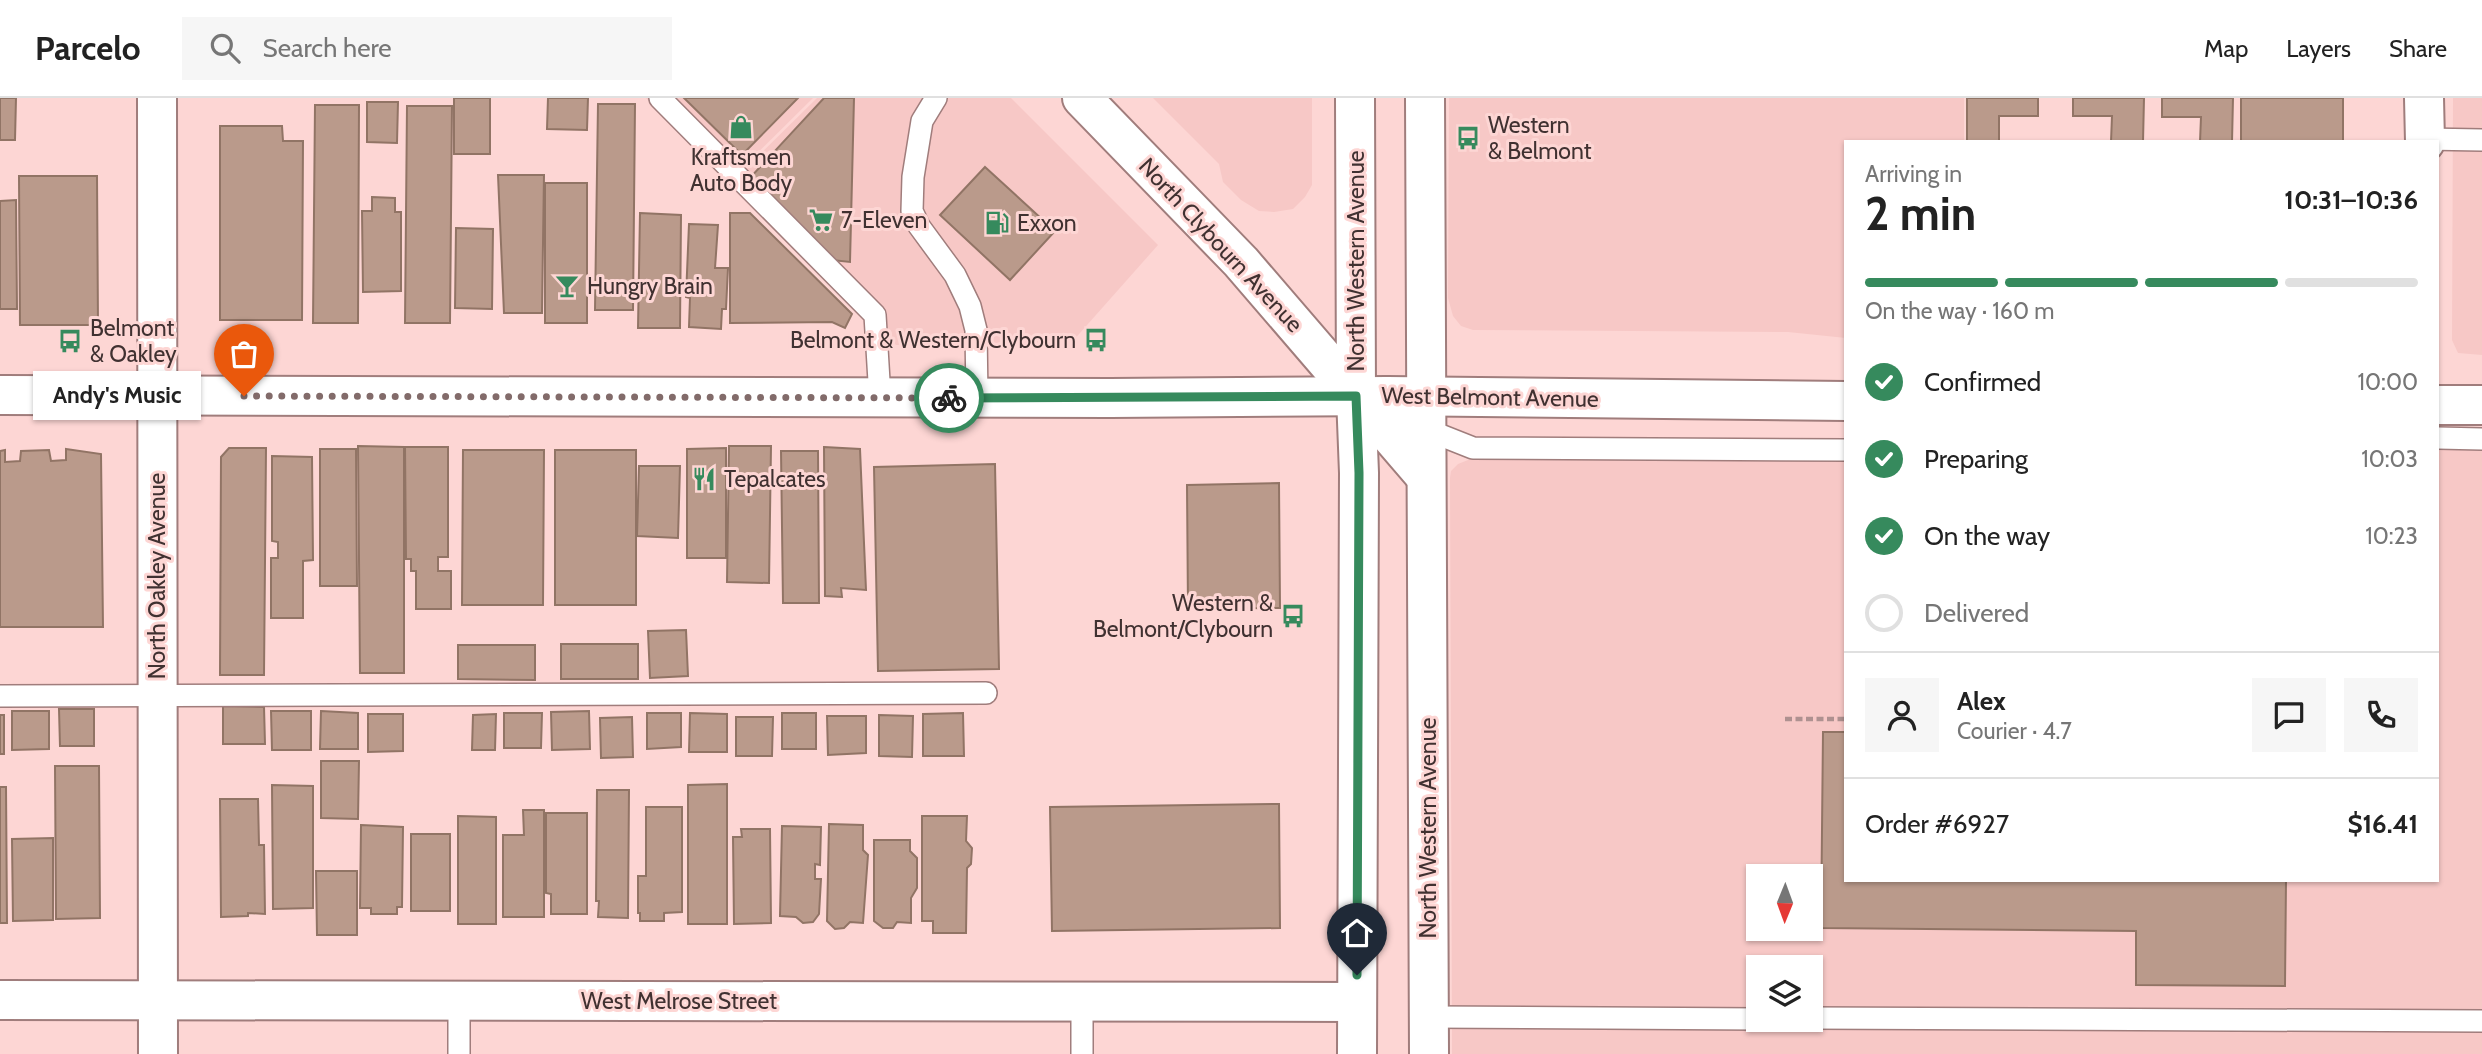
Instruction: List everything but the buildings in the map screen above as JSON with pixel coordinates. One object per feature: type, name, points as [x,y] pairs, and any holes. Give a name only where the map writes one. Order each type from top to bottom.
[{"type":"main road","name":"North Oakley Avenue","points":[[157,98],[159,1054]]},
{"type":"main road","name":"North Clybourn Avenue","points":[[1082,98],[1241,262],[1426,477]]},
{"type":"main road","name":"North Western Avenue","points":[[1355,98],[1356,396],[1359,473],[1357,1054]]},
{"type":"main road","name":"North Western Avenue","points":[[1425,98],[1429,1054]]},
{"type":"main road","points":[[2424,98],[2425,140]]},
{"type":"main road","name":"West Belmont Avenue","points":[[0,395],[880,398],[1356,396],[1425,413],[1844,401]]},
{"type":"main road","points":[[2439,405],[2482,405]]},
{"type":"main road","name":"West Melrose Street","points":[[0,1000],[1357,1002]]},
{"type":"lane","points":[[660,98],[875,315],[880,398]]},
{"type":"lane","points":[[936,98],[922,121],[913,177],[912,211],[919,226],[956,275],[970,306],[976,330],[977,398]]},
{"type":"lane","points":[[2439,141],[2482,140]]},
{"type":"lane","points":[[1425,413],[1473,448],[1844,450]]},
{"type":"lane","points":[[2439,438],[2482,439]]},
{"type":"lane","points":[[0,696],[986,693]]},
{"type":"lane","points":[[458,1001],[458,1054]]},
{"type":"lane","points":[[1082,1002],[1082,1054]]},
{"type":"lane","points":[[1429,1017],[1746,1018]]},
{"type":"lane","points":[[1823,1018],[2482,1021]]},
{"type":"path","points":[[1785,719],[1844,719]]},
{"type":"shaded area","points":[[646,98],[813,98],[729,181]]},
{"type":"shaded area","points":[[817,98],[1011,98],[1158,245],[1072,342],[896,345],[731,183]]},
{"type":"shaded area","points":[[1153,98],[1312,98],[1312,185],[1305,197],[1293,209],[1274,212],[1259,211],[1241,200],[1223,182],[1219,164]]},
{"type":"shaded area","points":[[1449,98],[1964,98],[1964,140],[1844,140],[1844,338],[1788,332],[1473,330],[1461,326],[1453,316],[1448,298]]},
{"type":"shaded area","points":[[2453,98],[2482,98],[2482,355],[2458,353],[2452,340]]},
{"type":"shaded area","points":[[2439,448],[2482,448],[2482,1054],[1452,1054],[1450,478],[1451,471],[1458,464],[1473,458],[1844,457],[1844,882],[2439,882]]},
{"type":"way so far","points":[[244,396],[949,398]]},
{"type":"place","name":"Kraftsmen Auto Body","points":[[741,127]]},
{"type":"place","name":"Western & Belmont","points":[[1468,138]]},
{"type":"place","name":"7-Eleven","points":[[821,220]]},
{"type":"place","name":"Exxon","points":[[997,223]]},
{"type":"place","name":"Hungry Brain","points":[[567,286]]},
{"type":"place","name":"Belmont & Western/Clybourn","points":[[1096,340]]},
{"type":"place","name":"Belmont & Oakley","points":[[70,341]]},
{"type":"place","name":"Andy's Music","points":[[244,396]]},
{"type":"place","name":"Tepalcates","points":[[704,479]]},
{"type":"place","name":"Western & Belmont/Clybourn","points":[[1293,616]]},
{"type":"route","points":[[949,398],[1356,396],[1359,473],[1357,975]]}]
